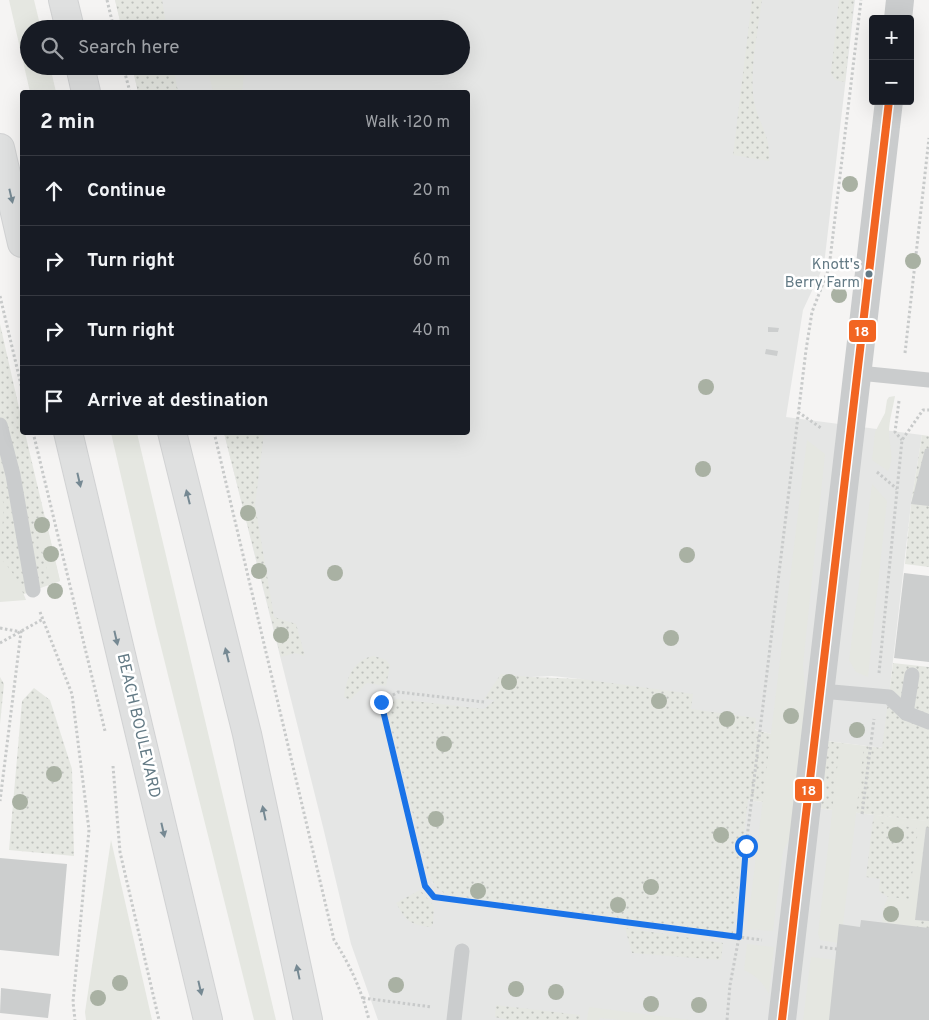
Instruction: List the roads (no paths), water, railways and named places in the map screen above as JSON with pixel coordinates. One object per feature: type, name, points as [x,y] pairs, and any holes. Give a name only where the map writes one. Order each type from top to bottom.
[{"type":"main road","points":[[63,0],[68,20]]},
{"type":"main road","points":[[82,75],[86,90]]},
{"type":"main road","points":[[0,148],[20,234]]},
{"type":"main road","name":"BEACH BOULEVARD","points":[[69,435],[208,1020]]},
{"type":"main road","points":[[173,435],[247,734],[308,1020]]},
{"type":"street","points":[[898,15],[900,0]]},
{"type":"street","points":[[782,1020],[889,105]]},
{"type":"lane","points":[[858,373],[929,380]]},
{"type":"lane","points":[[0,425],[13,475],[33,590]]},
{"type":"lane","points":[[906,713],[912,675]]},
{"type":"lane","points":[[821,691],[890,697],[906,713],[929,722]]},
{"type":"lane","points":[[454,1015],[462,951]]},
{"type":"place","name":"Knott's Berry Farm","points":[[869,274]]}]
